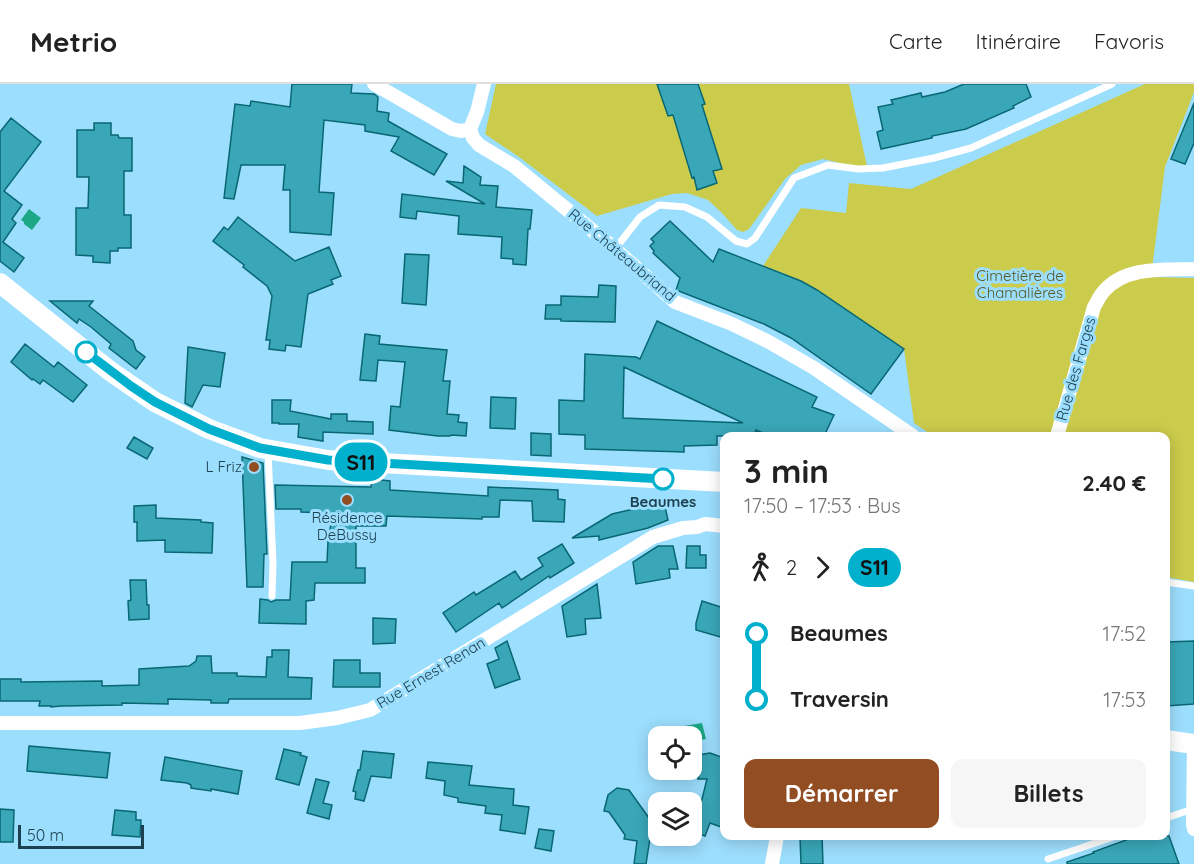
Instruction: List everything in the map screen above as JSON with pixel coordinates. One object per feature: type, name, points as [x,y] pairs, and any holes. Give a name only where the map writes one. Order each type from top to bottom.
[{"type":"main road","points":[[0,283],[110,371],[155,402],[209,429],[268,449],[352,462],[720,482]]},
{"type":"main road","points":[[1170,741],[1194,744]]},
{"type":"street","points":[[374,84],[452,129],[461,131],[470,129],[484,84]]},
{"type":"street","name":"Rue Châteaubriand","points":[[470,129],[472,138],[479,145],[514,166],[675,302],[732,324],[769,342],[814,368],[907,432]]},
{"type":"street","name":"Rue des Farges","points":[[1058,432],[1094,307],[1104,290],[1123,277],[1152,270],[1194,269]]},
{"type":"street","name":"Rue Ernest Renan","points":[[0,723],[300,723],[337,718],[370,710],[653,537],[705,524],[720,526]]},
{"type":"street","points":[[1194,744],[1192,824],[1194,829]]},
{"type":"street","points":[[772,864],[776,840]]},
{"type":"lane","points":[[615,249],[640,217],[659,205],[686,207],[707,217],[736,241],[747,244],[755,238],[794,178],[828,165],[858,169],[883,168],[970,148],[1112,84]]},
{"type":"lane","points":[[268,449],[273,563],[272,596]]},
{"type":"lane","points":[[1170,583],[1194,586]]},
{"type":"lane","points":[[1170,817],[1193,809]]},
{"type":"lane","points":[[1048,859],[1104,840]]},
{"type":"green space","points":[[496,84],[849,84],[867,166],[857,167],[823,159],[801,165],[785,179],[749,229],[743,232],[737,230],[708,200],[687,193],[672,194],[597,216],[485,134]]},
{"type":"green space","name":"Cimetière de Chamalières","points":[[1145,84],[1194,84],[1194,92],[1165,167],[1151,277],[1194,278],[1194,582],[1170,578],[1170,432],[927,432],[914,423],[904,349],[817,290],[763,266],[801,208],[846,213],[849,183],[911,189]]},
{"type":"shaded area","points":[[29,209],[41,218],[32,230],[21,220]]},
{"type":"shaded area","points":[[702,723],[706,739],[702,740],[702,726],[684,726]]},
{"type":"building","points":[[292,84],[352,84],[351,93],[374,94],[378,97],[377,111],[389,113],[388,121],[447,154],[434,175],[391,151],[399,137],[365,131],[365,125],[324,120],[319,192],[334,193],[331,235],[290,232],[290,190],[283,190],[285,165],[241,165],[234,199],[224,198],[235,104],[250,106],[251,101],[290,107]]},
{"type":"building","points":[[657,84],[698,84],[705,104],[702,105],[722,169],[713,171],[717,183],[697,190],[673,115],[668,116]]},
{"type":"building","points":[[964,84],[1026,84],[1031,97],[1013,106],[1014,108],[966,129],[881,149],[877,132],[883,130],[878,107],[893,104],[891,100],[921,93],[922,97],[945,92]]},
{"type":"building","points":[[1194,103],[1194,143],[1185,164],[1171,159]]},
{"type":"building","points":[[11,118],[41,142],[4,191],[22,205],[12,219],[16,223],[3,242],[24,258],[14,272],[0,261],[0,132]]},
{"type":"building","points":[[94,123],[111,123],[111,135],[118,135],[119,138],[132,138],[132,171],[124,171],[124,215],[131,215],[131,248],[118,248],[118,251],[110,251],[110,263],[93,262],[93,256],[76,255],[76,208],[88,208],[89,177],[77,177],[77,130],[94,130]]},
{"type":"building","points":[[464,166],[481,177],[480,185],[498,186],[496,207],[532,210],[530,229],[528,229],[526,265],[513,264],[513,259],[501,258],[502,237],[458,234],[459,216],[417,211],[416,219],[400,217],[402,194],[485,204],[446,181],[463,183]]},
{"type":"building","points":[[238,217],[295,261],[329,247],[341,276],[331,280],[333,284],[308,294],[301,347],[286,345],[285,351],[269,349],[270,340],[266,340],[272,296],[267,286],[213,241],[224,227],[228,230]]},
{"type":"building","points":[[670,221],[713,262],[719,249],[801,281],[904,349],[871,394],[791,338],[764,324],[676,290],[680,278],[653,253],[650,246],[654,242],[651,239]]},
{"type":"building","points":[[405,254],[429,255],[426,305],[402,303]]},
{"type":"building","points":[[599,285],[616,286],[615,322],[545,319],[546,305],[561,305],[561,296],[598,297]]},
{"type":"building","points":[[50,301],[93,301],[89,306],[133,341],[136,350],[145,357],[136,369],[109,348],[111,344],[91,327],[79,319],[77,323]]},
{"type":"building","points":[[657,321],[817,397],[812,407],[834,415],[826,432],[761,432],[756,430],[755,432],[720,432],[720,436],[717,436],[717,445],[684,446],[684,452],[585,449],[585,435],[559,434],[559,400],[584,401],[585,354],[640,359]],"holes":[[[624,367],[743,423],[623,418]]]},
{"type":"building","points":[[365,334],[380,336],[379,344],[447,350],[443,381],[450,381],[447,414],[459,415],[458,422],[467,423],[466,436],[438,436],[389,430],[391,406],[400,407],[405,362],[378,360],[376,381],[360,380]]},
{"type":"building","points":[[25,344],[54,367],[58,362],[87,385],[73,402],[43,380],[40,384],[32,380],[11,362]]},
{"type":"building","points":[[188,347],[225,353],[220,387],[203,385],[192,407],[185,403]]},
{"type":"building","points":[[491,397],[516,398],[515,429],[490,428]]},
{"type":"building","points":[[272,400],[291,400],[290,411],[331,419],[331,414],[347,414],[347,421],[373,422],[373,434],[323,432],[323,441],[298,437],[299,424],[272,423]]},
{"type":"building","points":[[531,433],[551,434],[551,456],[531,455]]},
{"type":"building","points":[[134,437],[153,448],[147,459],[127,448]]},
{"type":"building","points":[[242,457],[263,463],[267,554],[264,554],[263,587],[247,587]]},
{"type":"building","points":[[372,479],[390,481],[390,490],[488,496],[488,487],[558,490],[558,499],[565,500],[564,522],[533,521],[532,501],[500,500],[499,517],[482,517],[482,519],[387,516],[386,526],[356,526],[356,568],[365,568],[365,583],[315,583],[314,600],[306,601],[306,624],[259,623],[260,599],[271,602],[290,600],[292,562],[327,562],[331,523],[328,523],[328,513],[301,512],[301,509],[276,509],[275,485],[371,487]]},
{"type":"building","points":[[664,502],[668,520],[648,528],[599,540],[599,536],[572,538],[612,514]]},
{"type":"building","points":[[156,505],[156,518],[201,520],[201,522],[213,523],[212,553],[165,552],[165,540],[137,541],[134,506]]},
{"type":"building","points":[[562,544],[574,563],[550,578],[549,576],[502,608],[499,603],[456,632],[443,613],[474,592],[476,595],[515,571],[521,580],[543,566],[538,558]]},
{"type":"building","points":[[658,546],[673,546],[678,569],[669,569],[670,578],[636,584],[633,562]]},
{"type":"building","points":[[687,546],[700,546],[700,555],[706,555],[706,568],[686,568]]},
{"type":"building","points":[[130,580],[146,580],[149,619],[129,620]]},
{"type":"building","points":[[597,584],[601,618],[585,619],[586,634],[567,637],[562,606]]},
{"type":"building","points":[[702,601],[720,607],[720,637],[696,630]]},
{"type":"building","points":[[373,618],[396,619],[395,643],[373,644]]},
{"type":"building","points":[[507,641],[520,679],[495,688],[487,664],[499,659],[495,648]]},
{"type":"building","points":[[1194,641],[1194,704],[1170,706],[1170,642]]},
{"type":"building","points":[[272,650],[289,650],[288,677],[312,678],[311,699],[229,699],[228,703],[211,703],[211,700],[168,699],[168,704],[122,703],[122,705],[51,707],[39,706],[40,701],[0,701],[0,679],[21,679],[21,682],[102,681],[102,686],[139,685],[139,669],[189,666],[196,661],[197,656],[211,656],[212,673],[237,673],[237,676],[266,677],[267,657],[272,657]]},
{"type":"building","points":[[334,660],[360,660],[360,673],[380,673],[380,687],[333,687]]},
{"type":"building","points":[[29,746],[110,753],[107,778],[27,771]]},
{"type":"building","points":[[284,749],[301,753],[300,755],[307,757],[299,785],[276,779]]},
{"type":"building","points":[[363,751],[394,754],[391,778],[371,776],[364,801],[355,799],[356,792],[353,791]]},
{"type":"building","points":[[710,753],[720,757],[720,827],[710,823],[705,836],[702,835],[702,799],[707,779],[702,779],[702,754]]},
{"type":"building","points":[[165,757],[242,771],[238,794],[191,788],[191,785],[187,783],[161,780]]},
{"type":"building","points":[[428,762],[472,766],[469,785],[514,789],[513,805],[529,807],[525,834],[500,830],[502,815],[485,813],[486,806],[458,802],[458,798],[444,795],[445,781],[426,778]]},
{"type":"building","points":[[316,779],[329,782],[323,803],[332,805],[329,819],[307,813]]},
{"type":"building","points":[[617,788],[629,790],[648,817],[649,846],[646,864],[634,864],[637,841],[624,839],[625,835],[609,812],[604,811],[608,795]]},
{"type":"building","points":[[0,809],[14,810],[13,842],[0,842]]},
{"type":"building","points":[[115,810],[136,812],[136,820],[141,820],[140,837],[112,835]]},
{"type":"building","points":[[539,829],[554,831],[551,851],[535,848]]},
{"type":"building","points":[[1170,839],[1179,864],[1067,864],[1067,862],[1126,840]]},
{"type":"building","points":[[800,840],[822,840],[823,864],[801,864]]},
{"type":"bus line","name":"S11","points":[[86,352],[131,386],[178,415],[260,448],[328,460],[663,479]]},
{"type":"place","name":"L Friz","points":[[254,467]]},
{"type":"place","name":"Beaumes","points":[[663,479]]},
{"type":"place","name":"Résidence DeBussy","points":[[347,500]]}]
